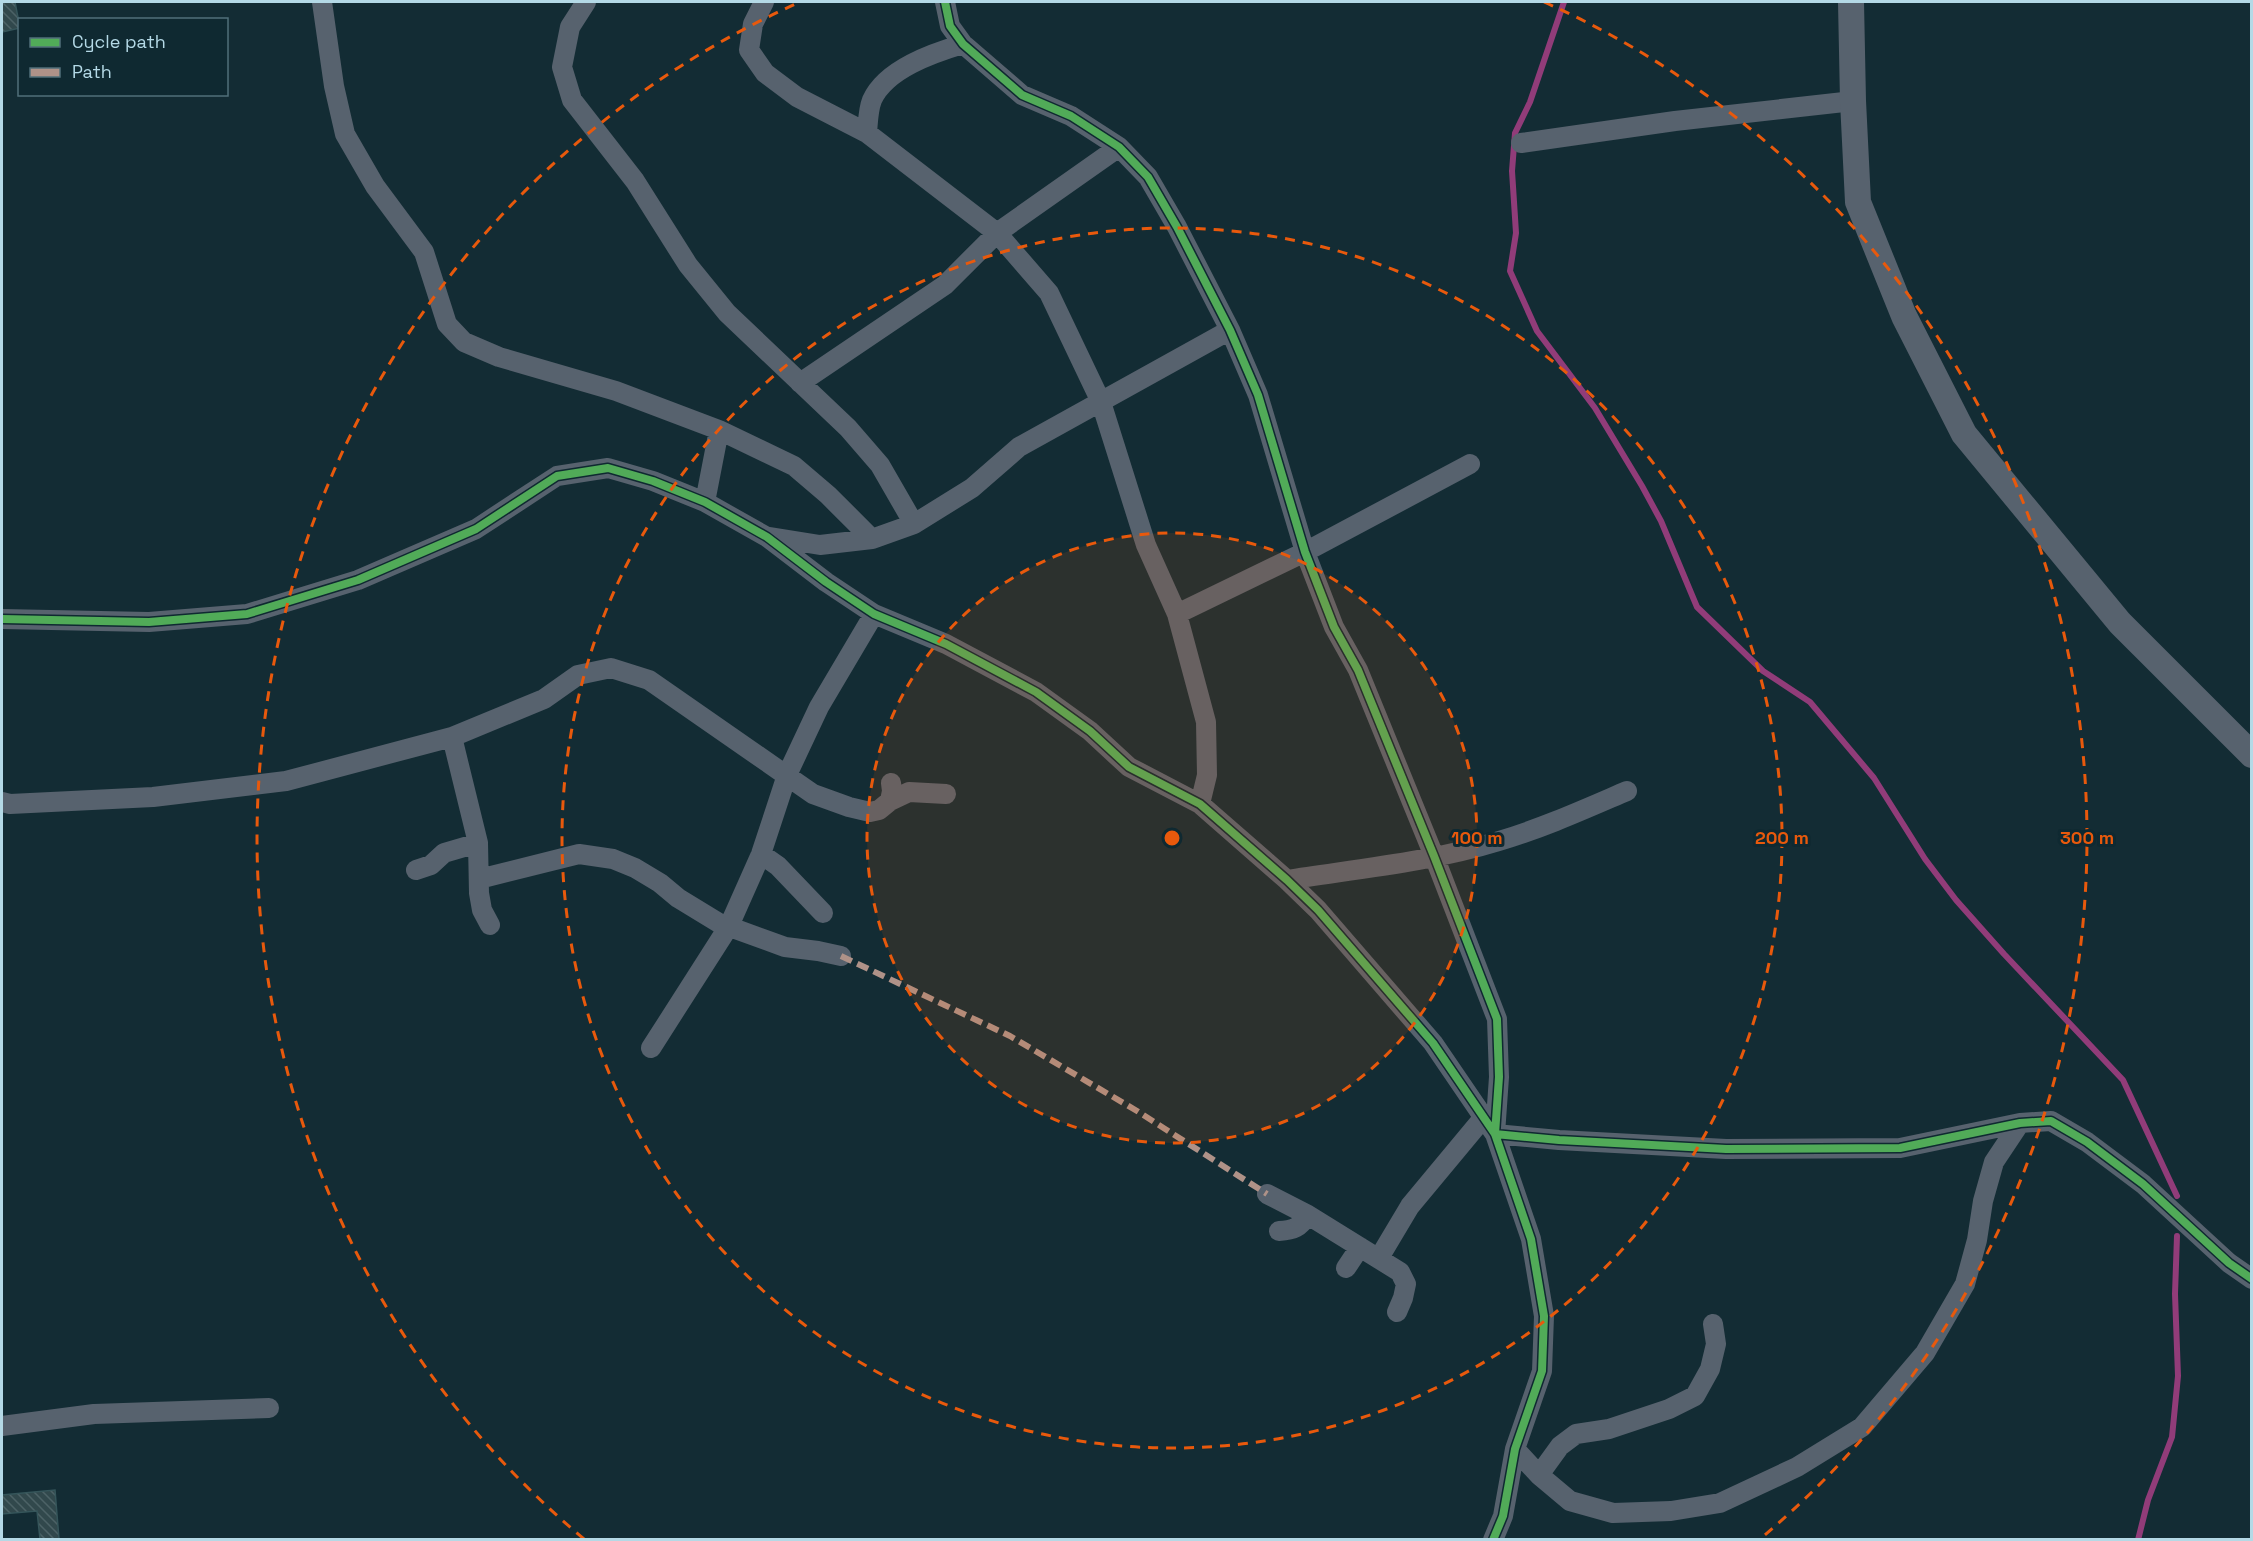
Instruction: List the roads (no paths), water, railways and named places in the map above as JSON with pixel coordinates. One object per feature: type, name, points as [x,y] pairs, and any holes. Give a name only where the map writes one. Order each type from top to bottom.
[{"type":"street","points":[[322,2],[334,86],[345,134],[375,186],[424,252],[447,324],[464,342],[499,357],[616,391],[719,430],[794,466],[828,495],[872,539]]},
{"type":"street","points":[[586,2],[570,27],[562,67],[572,100],[635,181],[688,266],[727,313],[848,428],[880,465],[914,524]]},
{"type":"street","points":[[764,2],[753,24],[749,50],[765,74],[796,98],[867,133],[997,233],[1049,293],[1101,402],[1146,545],[1178,614],[1206,722],[1207,774],[1200,804]]},
{"type":"street","points":[[1851,2],[1858,202],[1904,316],[1964,434],[2120,623],[2252,755]]},
{"type":"street","points":[[952,3],[950,26],[963,44],[1022,95],[1071,116],[1119,147],[1148,177],[1177,227],[1230,330],[1258,395],[1305,552],[1334,627],[1358,670],[1434,856],[1497,1020],[1499,1077],[1495,1134]]},
{"type":"street","points":[[867,133],[872,100],[887,80],[929,55],[963,44]]},
{"type":"street","points":[[1521,143],[1853,101]]},
{"type":"street","points":[[800,383],[945,285],[997,233],[1119,147]]},
{"type":"street","points":[[767,537],[820,545],[872,539],[914,524],[972,488],[1019,447],[1230,330]]},
{"type":"street","points":[[705,502],[719,430]]},
{"type":"street","points":[[1178,614],[1305,552],[1470,464]]},
{"type":"street","points":[[2,619],[149,622],[247,614],[358,580],[476,529],[558,476],[608,468],[653,481],[705,502],[767,537],[826,582],[874,614],[946,644],[1036,692],[1090,731],[1129,767],[1200,804],[1287,880],[1318,910],[1434,1043],[1495,1134],[1531,1239],[1544,1316],[1542,1371],[1515,1449],[1503,1516],[1493,1539]]},
{"type":"street","points":[[651,1048],[729,926],[761,854],[788,776],[819,707],[874,614]]},
{"type":"street","points":[[2,802],[10,804],[153,797],[286,781],[452,737],[544,699],[578,675],[611,668],[649,680],[813,794],[870,812],[879,810],[891,792],[946,794]]},
{"type":"street","points":[[452,737],[478,843],[478,893],[482,910],[490,925]]},
{"type":"street","points":[[1287,880],[1434,856],[1497,842],[1551,824],[1628,791]]},
{"type":"street","points":[[416,870],[431,865],[444,853],[478,843]]},
{"type":"street","points":[[479,879],[579,854],[614,859],[660,883],[678,898],[719,923],[785,947],[841,956]]},
{"type":"street","points":[[761,854],[786,873],[823,913]]},
{"type":"street","points":[[1378,1258],[1410,1206],[1484,1117]]},
{"type":"street","points":[[1495,1134],[1559,1140],[1726,1149],[1900,1148],[2020,1123],[2051,1121],[2087,1142],[2143,1184],[2229,1263],[2252,1279]]},
{"type":"street","points":[[1515,1449],[1539,1475],[1570,1501],[1613,1513],[1671,1511],[1720,1503],[1797,1467],[1862,1427],[1925,1353],[1965,1284],[1994,1162],[2020,1123]]},
{"type":"street","points":[[1267,1194],[1308,1215],[1400,1272],[1406,1284],[1397,1312]]},
{"type":"street","points":[[1279,1231],[1292,1230],[1300,1226],[1308,1215]]},
{"type":"street","points":[[1346,1268],[1360,1247]]},
{"type":"street","points":[[1539,1475],[1560,1446],[1576,1434],[1619,1425],[1669,1409],[1695,1396],[1710,1368],[1716,1344],[1713,1324]]},
{"type":"street","points":[[2,1426],[94,1414],[269,1408]]},
{"type":"waterway","points":[[1564,2],[1530,102],[1515,133],[1512,171],[1516,233],[1510,271],[1537,331],[1595,408],[1642,486],[1661,521],[1697,607],[1763,671],[1810,702],[1874,778],[1925,859],[1956,900],[2123,1080],[2177,1196]]},
{"type":"waterway","points":[[2138,1540],[2148,1500],[2172,1437],[2178,1376],[2175,1294],[2177,1236]]}]
